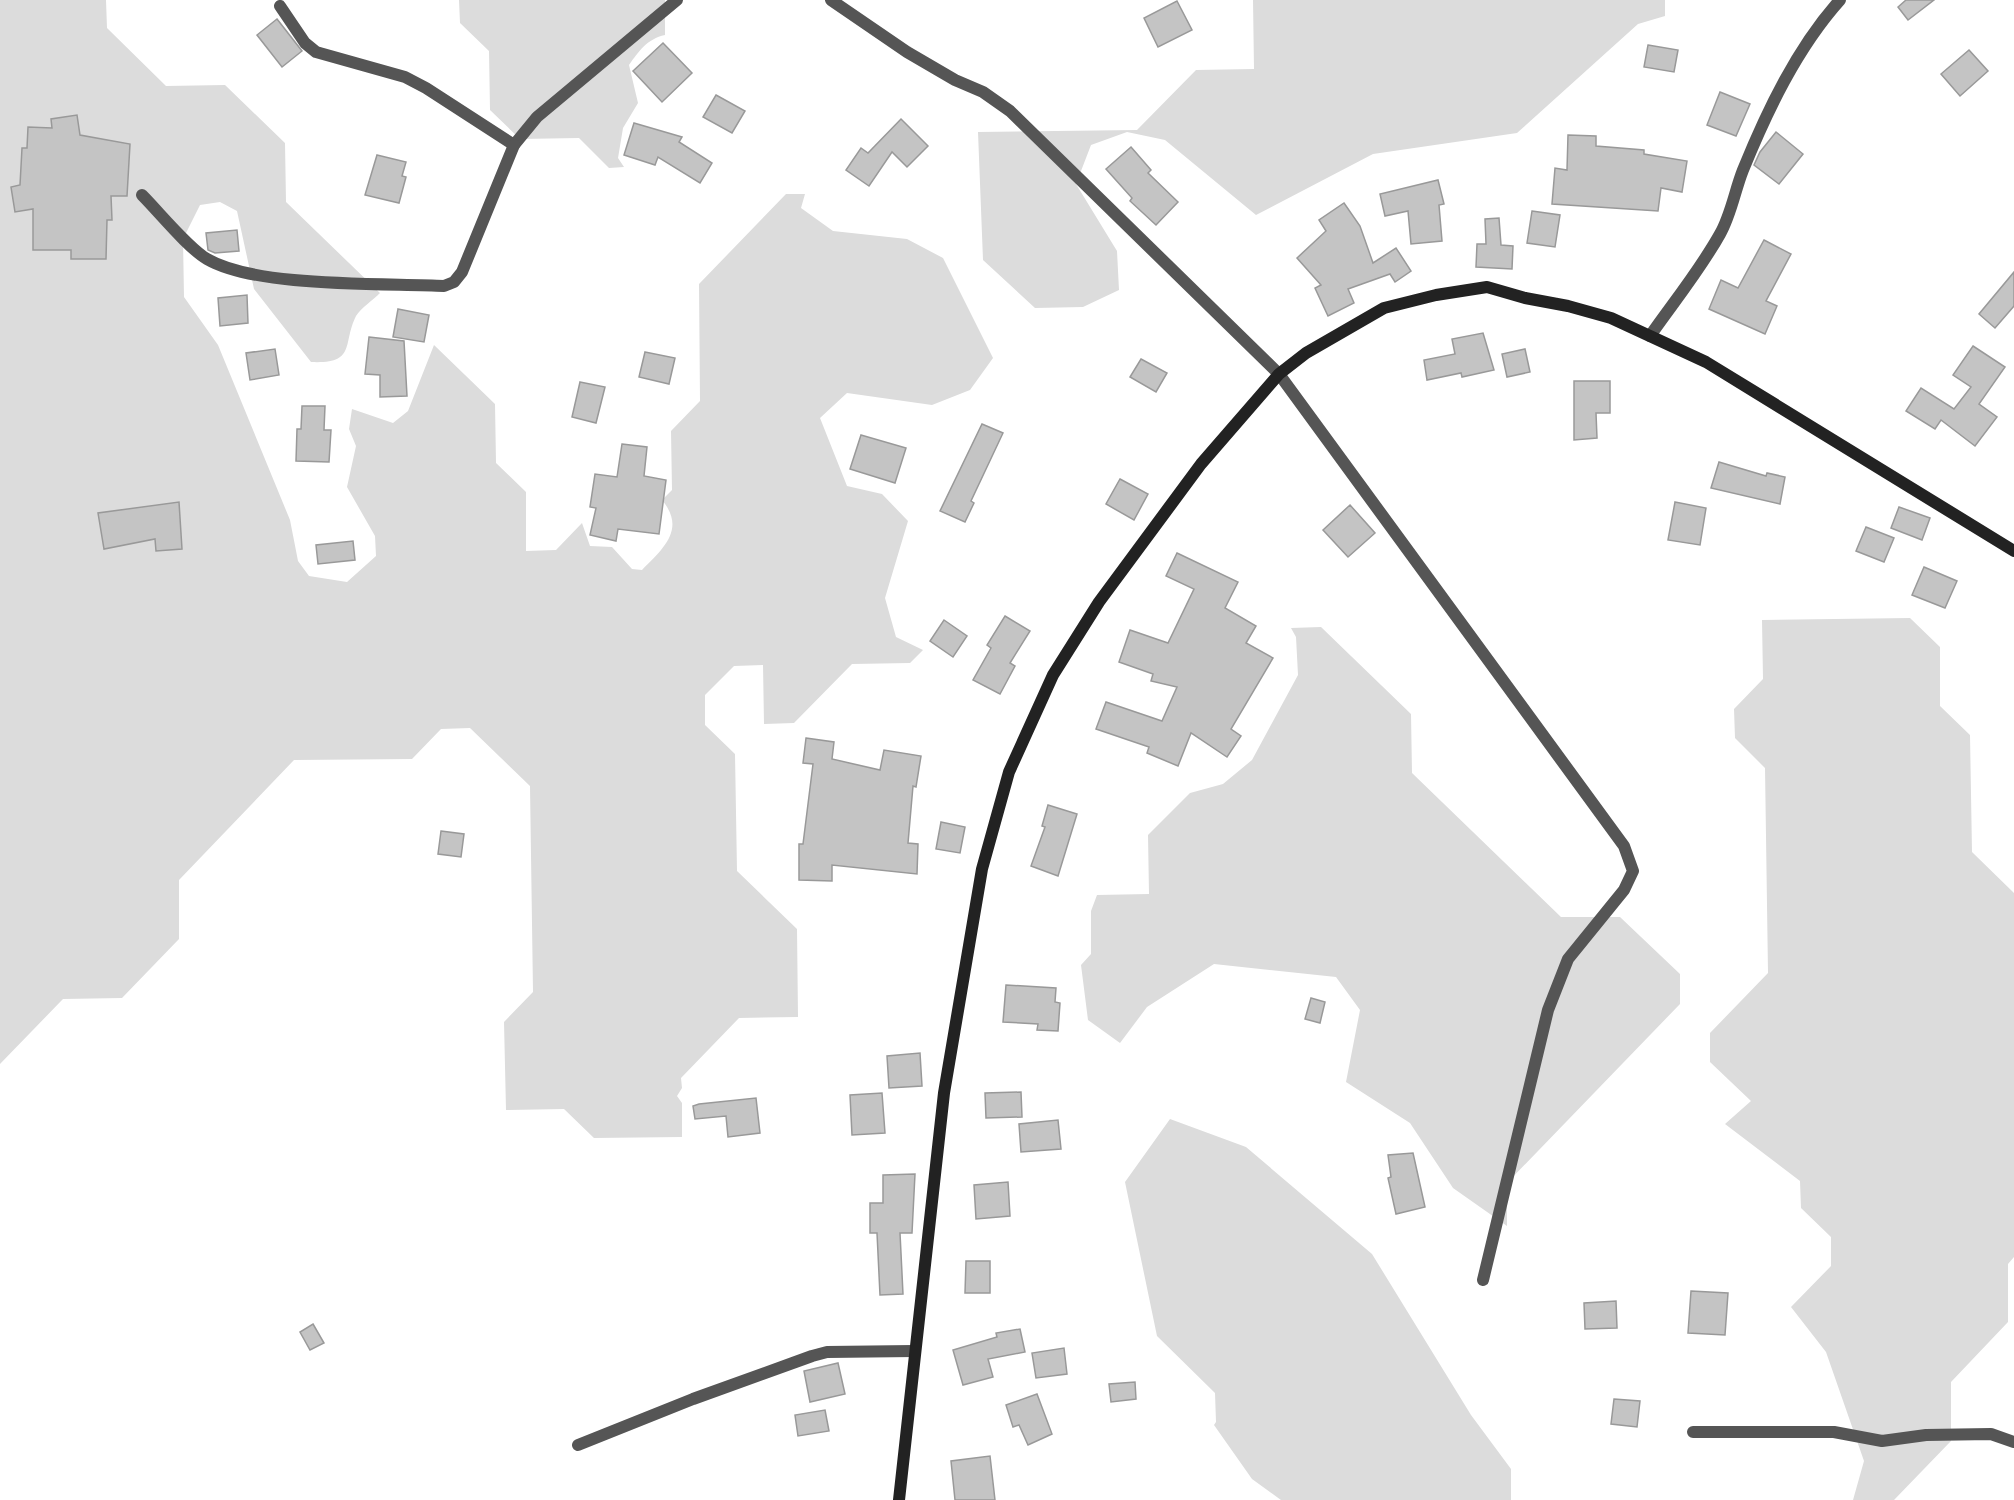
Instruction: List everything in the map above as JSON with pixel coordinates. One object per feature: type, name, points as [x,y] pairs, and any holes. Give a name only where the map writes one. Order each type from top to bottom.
[{"type":"main road","points":[[899,1500],[944,1093],[982,869],[1009,772],[1053,675],[1099,602],[1201,464],[1279,374],[1306,353],[1384,308],[1487,287],[1525,298],[1579,309],[1611,318],[1706,362],[1863,460],[2014,550]]},
{"type":"street","points":[[142,195],[206,259],[232,269],[284,279],[444,286],[454,282],[462,272],[514,145],[537,117],[677,0]]},
{"type":"street","points":[[831,0],[908,52],[955,80],[982,92],[1010,111],[1279,374],[1624,846],[1633,871],[1624,890],[1568,958],[1548,1010],[1483,1280]]},
{"type":"street","points":[[1650,336],[1721,233],[1743,171],[1767,114],[1798,60],[1827,15],[1840,0]]},
{"type":"street","points":[[280,6],[305,43],[316,52],[405,77],[514,145]]},
{"type":"street","points":[[578,1445],[693,1399],[812,1356],[827,1352],[914,1351]]},
{"type":"street","points":[[1693,1432],[1834,1432],[1882,1441],[1926,1435],[1991,1434],[2014,1443]]},
{"type":"shaded area","points":[[0,0],[106,0],[107,28],[166,86],[225,85],[285,143],[286,202],[380,293],[356,316],[342,356],[326,362],[311,362],[254,289],[237,211],[220,202],[200,205],[183,239],[184,297],[218,345],[290,520],[298,561],[309,576],[347,582],[376,556],[375,536],[347,487],[356,446],[349,429],[352,409],[393,423],[408,411],[434,345],[495,404],[496,463],[526,492],[526,551],[556,550],[582,523],[590,546],[612,547],[632,569],[642,570],[664,546],[672,529],[669,510],[662,500],[672,490],[671,431],[700,401],[699,284],[786,194],[805,194],[801,208],[833,231],[907,239],[943,258],[993,358],[970,390],[932,405],[847,393],[820,418],[847,486],[882,494],[908,521],[885,598],[896,637],[923,650],[910,663],[852,664],[794,723],[764,724],[763,665],[734,666],[705,695],[705,725],[735,754],[737,871],[797,929],[798,1017],[739,1018],[681,1078],[682,1088],[677,1096],[682,1103],[682,1137],[594,1138],[564,1109],[506,1110],[504,1022],[533,992],[530,786],[470,728],[441,729],[412,759],[294,760],[179,880],[179,939],[122,998],[63,999],[0,1064]]},
{"type":"shaded area","points":[[459,0],[665,0],[665,35],[648,43],[629,65],[638,103],[623,128],[618,158],[624,167],[609,168],[579,138],[520,139],[490,110],[489,51],[460,23]]},
{"type":"shaded area","points":[[1253,0],[1665,0],[1665,16],[1638,24],[1517,133],[1373,154],[1256,215],[1165,140],[1127,132],[1091,145],[1076,184],[1117,251],[1119,290],[1083,307],[1035,308],[983,260],[978,132],[1137,130],[1196,70],[1254,69]]},
{"type":"shaded area","points":[[1910,618],[1940,647],[1940,706],[1970,735],[1972,852],[2014,893],[2014,1257],[2008,1264],[2008,1322],[1951,1382],[1951,1441],[1894,1500],[1853,1500],[1864,1461],[1826,1352],[1791,1307],[1831,1266],[1831,1237],[1801,1208],[1800,1181],[1725,1124],[1751,1101],[1710,1062],[1710,1033],[1768,973],[1765,768],[1735,738],[1734,709],[1763,679],[1762,620]]},
{"type":"shaded area","points":[[1321,627],[1411,714],[1412,773],[1561,917],[1620,917],[1680,974],[1680,1004],[1507,1183],[1507,1226],[1453,1188],[1410,1123],[1346,1082],[1360,1010],[1336,977],[1214,964],[1147,1007],[1120,1043],[1088,1020],[1081,965],[1091,954],[1091,911],[1097,895],[1149,894],[1148,835],[1190,793],[1223,784],[1252,760],[1298,675],[1296,637],[1291,628]]},
{"type":"shaded area","points":[[1170,1119],[1246,1147],[1372,1254],[1471,1415],[1511,1469],[1511,1500],[1281,1500],[1252,1479],[1214,1425],[1216,1422],[1215,1393],[1157,1336],[1125,1182]]},
{"type":"building","points":[[1906,0],[1934,0],[1908,20],[1898,7]]},
{"type":"building","points":[[1177,1],[1192,30],[1158,47],[1144,18]]},
{"type":"building","points":[[277,19],[302,51],[282,67],[257,35]]},
{"type":"building","points":[[663,43],[692,73],[662,102],[633,71]]},
{"type":"building","points":[[1648,45],[1678,50],[1674,72],[1644,67]]},
{"type":"building","points":[[1969,50],[1988,71],[1960,96],[1941,74]]},
{"type":"building","points":[[1720,92],[1750,104],[1736,136],[1707,125]]},
{"type":"building","points":[[716,95],[745,111],[732,133],[703,117]]},
{"type":"building","points":[[77,115],[80,135],[130,144],[127,196],[111,196],[112,220],[107,220],[106,259],[71,259],[71,250],[33,250],[33,209],[15,212],[11,187],[20,185],[22,148],[27,148],[28,127],[52,128],[51,119]]},
{"type":"building","points":[[901,119],[928,146],[907,167],[892,152],[869,186],[846,170],[861,148],[868,153]]},
{"type":"building","points":[[634,123],[682,137],[679,142],[712,163],[700,183],[658,157],[655,165],[624,155]]},
{"type":"building","points":[[1776,132],[1803,154],[1779,184],[1754,165],[1760,152]]},
{"type":"building","points":[[1568,135],[1596,136],[1596,146],[1644,150],[1644,154],[1687,161],[1682,192],[1661,188],[1658,211],[1552,204],[1555,168],[1567,170]]},
{"type":"building","points":[[1131,147],[1151,170],[1148,173],[1178,202],[1156,225],[1130,201],[1132,198],[1106,169]]},
{"type":"building","points":[[377,155],[406,162],[402,176],[406,177],[399,203],[365,195]]},
{"type":"building","points":[[1438,180],[1444,204],[1439,205],[1442,241],[1411,244],[1408,211],[1385,216],[1380,194]]},
{"type":"building","points":[[1344,203],[1360,226],[1373,263],[1396,248],[1411,271],[1395,282],[1390,274],[1348,289],[1354,303],[1328,316],[1315,288],[1321,285],[1297,258],[1326,231],[1319,220]]},
{"type":"building","points":[[1532,211],[1560,215],[1555,247],[1527,243]]},
{"type":"building","points":[[1499,218],[1501,245],[1513,246],[1512,269],[1476,267],[1477,244],[1486,244],[1485,219]]},
{"type":"building","points":[[237,230],[239,251],[215,253],[208,250],[206,233]]},
{"type":"building","points":[[1764,240],[1791,254],[1766,301],[1777,306],[1765,334],[1709,309],[1721,280],[1738,288]]},
{"type":"building","points":[[2014,272],[2014,306],[1995,328],[1979,314]]},
{"type":"building","points":[[247,295],[248,323],[220,326],[218,298]]},
{"type":"building","points":[[398,309],[429,315],[424,342],[393,337]]},
{"type":"building","points":[[1483,333],[1494,370],[1462,377],[1461,373],[1427,380],[1424,360],[1455,354],[1452,339]]},
{"type":"building","points":[[369,337],[404,341],[407,396],[380,397],[380,375],[365,374]]},
{"type":"building","points":[[1973,346],[2005,367],[1979,404],[1997,417],[1975,446],[1941,420],[1935,429],[1906,411],[1921,388],[1954,409],[1971,387],[1953,375]]},
{"type":"building","points":[[275,349],[279,375],[250,380],[246,353]]},
{"type":"building","points":[[1525,349],[1530,372],[1507,377],[1502,354]]},
{"type":"building","points":[[645,352],[675,358],[669,384],[639,377]]},
{"type":"building","points":[[1141,359],[1167,373],[1156,392],[1130,377]]},
{"type":"building","points":[[1574,381],[1610,381],[1610,413],[1596,413],[1597,438],[1574,440]]},
{"type":"building","points":[[580,382],[605,387],[596,423],[572,417]]},
{"type":"building","points":[[302,406],[325,406],[324,430],[331,430],[329,462],[296,461],[297,429],[301,429]]},
{"type":"building","points":[[982,424],[1003,433],[971,501],[974,503],[965,522],[940,511]]},
{"type":"building","points":[[861,435],[906,448],[895,483],[850,469]]},
{"type":"building","points":[[622,444],[647,447],[644,476],[666,480],[659,534],[618,529],[616,541],[590,535],[596,508],[590,507],[595,474],[617,477]]},
{"type":"building","points":[[1719,462],[1766,476],[1767,473],[1785,477],[1780,504],[1711,488]]},
{"type":"building","points":[[1120,479],[1148,494],[1134,520],[1106,504]]},
{"type":"building","points":[[179,502],[182,549],[156,551],[155,539],[104,549],[98,513]]},
{"type":"building","points":[[1675,502],[1706,508],[1700,545],[1668,540]]},
{"type":"building","points":[[1350,505],[1375,533],[1348,557],[1323,530]]},
{"type":"building","points":[[1899,507],[1930,518],[1922,540],[1891,528]]},
{"type":"building","points":[[1866,527],[1894,538],[1884,562],[1856,551]]},
{"type":"building","points":[[353,541],[355,560],[318,564],[316,545]]},
{"type":"building","points":[[1177,553],[1238,582],[1225,608],[1256,626],[1246,643],[1273,658],[1231,729],[1241,736],[1227,757],[1191,733],[1178,766],[1147,753],[1149,747],[1096,729],[1106,702],[1162,721],[1177,687],[1151,681],[1153,674],[1119,662],[1130,630],[1168,643],[1194,589],[1166,576]]},
{"type":"building","points":[[1924,567],[1957,581],[1945,608],[1912,595]]},
{"type":"building","points":[[1005,616],[1030,631],[1010,663],[1015,666],[1000,694],[973,680],[991,648],[987,645]]},
{"type":"building","points":[[944,620],[967,636],[953,657],[930,641]]},
{"type":"building","points":[[806,738],[834,742],[832,759],[880,770],[884,750],[921,756],[916,787],[913,786],[908,843],[918,844],[917,874],[832,865],[832,881],[799,880],[799,844],[803,844],[813,764],[803,763]]},
{"type":"building","points":[[1048,805],[1077,814],[1058,876],[1031,866],[1045,827],[1042,826]]},
{"type":"building","points":[[941,822],[965,827],[960,853],[936,849]]},
{"type":"building","points":[[441,831],[464,834],[461,857],[438,854]]},
{"type":"building","points":[[1006,985],[1056,988],[1055,1002],[1060,1003],[1058,1031],[1037,1030],[1038,1024],[1003,1022]]},
{"type":"building","points":[[1311,998],[1325,1002],[1320,1023],[1305,1019]]},
{"type":"building","points":[[920,1053],[922,1086],[889,1088],[887,1056]]},
{"type":"building","points":[[1021,1092],[1022,1117],[986,1118],[985,1093]]},
{"type":"building","points":[[882,1093],[885,1133],[852,1135],[850,1095]]},
{"type":"building","points":[[756,1098],[760,1133],[728,1137],[726,1116],[695,1119],[693,1106]]},
{"type":"building","points":[[1058,1120],[1061,1149],[1021,1152],[1019,1124]]},
{"type":"building","points":[[1413,1153],[1425,1207],[1396,1214],[1388,1178],[1391,1177],[1388,1155]]},
{"type":"building","points":[[915,1174],[912,1233],[900,1233],[903,1294],[880,1295],[877,1233],[870,1233],[870,1203],[883,1203],[883,1175]]},
{"type":"building","points":[[1008,1182],[1010,1216],[976,1219],[974,1185]]},
{"type":"building","points":[[966,1261],[990,1261],[990,1293],[965,1293]]},
{"type":"building","points":[[1691,1291],[1728,1293],[1725,1335],[1688,1333]]},
{"type":"building","points":[[1616,1301],[1617,1328],[1585,1329],[1584,1303]]},
{"type":"building","points":[[313,1324],[324,1343],[310,1350],[300,1332]]},
{"type":"building","points":[[1020,1329],[1025,1352],[988,1359],[993,1377],[963,1385],[953,1350],[997,1337],[996,1333]]},
{"type":"building","points":[[1064,1348],[1067,1374],[1036,1378],[1032,1353]]},
{"type":"building","points":[[838,1363],[845,1394],[810,1402],[804,1371]]},
{"type":"building","points":[[1135,1382],[1136,1399],[1111,1402],[1109,1384]]},
{"type":"building","points":[[1037,1394],[1052,1434],[1028,1445],[1019,1425],[1013,1427],[1006,1405]]},
{"type":"building","points":[[1614,1399],[1640,1401],[1637,1427],[1611,1424]]},
{"type":"building","points":[[825,1410],[829,1431],[798,1436],[795,1415]]},
{"type":"building","points":[[990,1456],[995,1500],[955,1500],[951,1461]]}]
